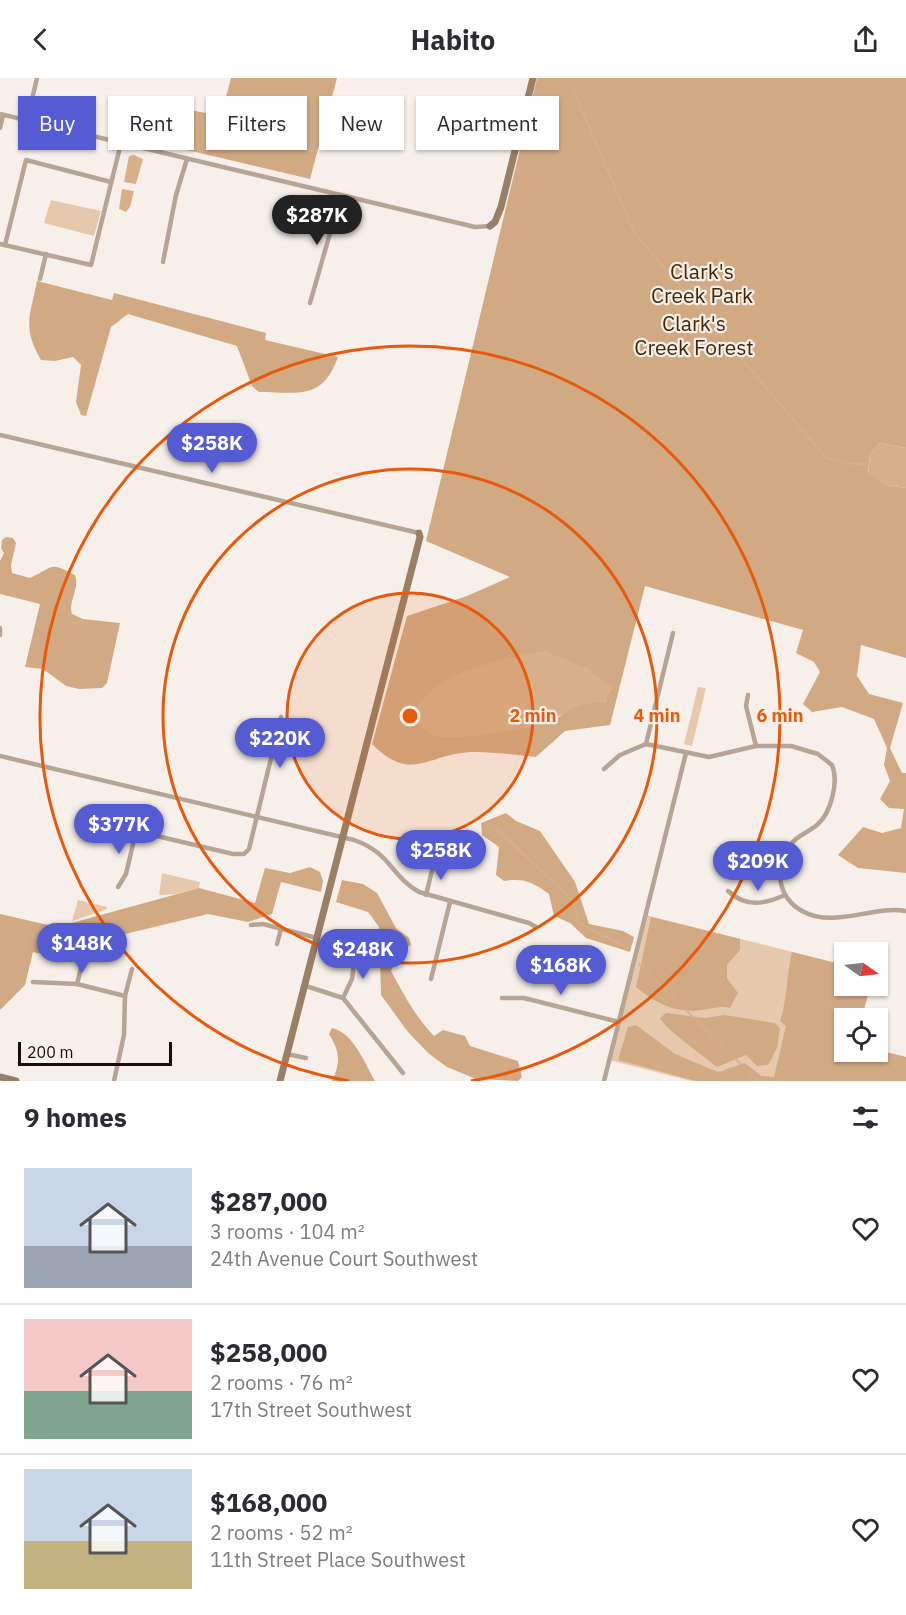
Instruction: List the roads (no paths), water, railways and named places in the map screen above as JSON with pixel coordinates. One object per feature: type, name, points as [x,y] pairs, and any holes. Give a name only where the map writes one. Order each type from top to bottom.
[{"type":"street","points":[[33,96],[38,78]]},
{"type":"street","points":[[150,150],[475,227],[490,226],[499,214],[533,78]]},
{"type":"street","points":[[0,128],[2,115],[18,119]]},
{"type":"street","points":[[111,182],[26,160],[2,245],[91,265],[119,150]]},
{"type":"street","points":[[163,262],[176,195],[187,159]]},
{"type":"street","points":[[310,303],[341,195]]},
{"type":"street","points":[[40,279],[46,254]]},
{"type":"street","points":[[0,435],[419,533],[420,537],[280,1081]]},
{"type":"street","points":[[0,635],[1,628]]},
{"type":"street","points":[[646,744],[673,633]]},
{"type":"street","points":[[748,695],[746,706],[756,746]]},
{"type":"street","points":[[81,824],[89,820],[241,855],[249,849],[281,717]]},
{"type":"street","points":[[604,769],[620,755],[646,744],[686,753],[715,756],[756,746],[778,744],[799,747],[823,756],[834,769],[835,783],[826,813],[818,825],[794,840],[783,856],[779,874],[785,895],[803,912],[820,916],[906,911]]},
{"type":"street","points":[[604,1081],[686,753]]},
{"type":"street","points":[[0,756],[342,836],[374,848],[389,861],[406,883],[426,895],[521,920],[536,927]]},
{"type":"street","points":[[118,886],[126,874],[136,831]]},
{"type":"street","points":[[426,895],[434,862]]},
{"type":"street","points":[[728,891],[736,897],[758,904],[767,903],[785,895]]},
{"type":"street","points":[[431,979],[450,902]]},
{"type":"street","points":[[251,925],[259,924],[317,938]]},
{"type":"street","points":[[277,944],[281,929]]},
{"type":"street","points":[[343,998],[352,979],[355,954]]},
{"type":"street","points":[[77,984],[83,960]]},
{"type":"street","points":[[114,1081],[124,1035],[125,996],[132,969]]},
{"type":"street","points":[[33,982],[77,984],[125,996]]},
{"type":"street","points":[[306,986],[343,998],[403,1073]]},
{"type":"street","points":[[502,998],[524,998],[619,1022]]},
{"type":"street","points":[[287,1054],[306,1058]]},
{"type":"street","points":[[0,1077],[16,1081]]},
{"type":"waterway","points":[[574,92],[634,232],[826,458],[851,464],[869,464]]},
{"type":"waterway","points":[[496,828],[573,901],[579,923],[630,949]]},
{"type":"waterway","points":[[639,964],[758,1081]]},
{"type":"park label","name":"Clark's Creek Park","points":[[702,283]]},
{"type":"park label","name":"Clark's Creek Forest","points":[[694,335]]}]
